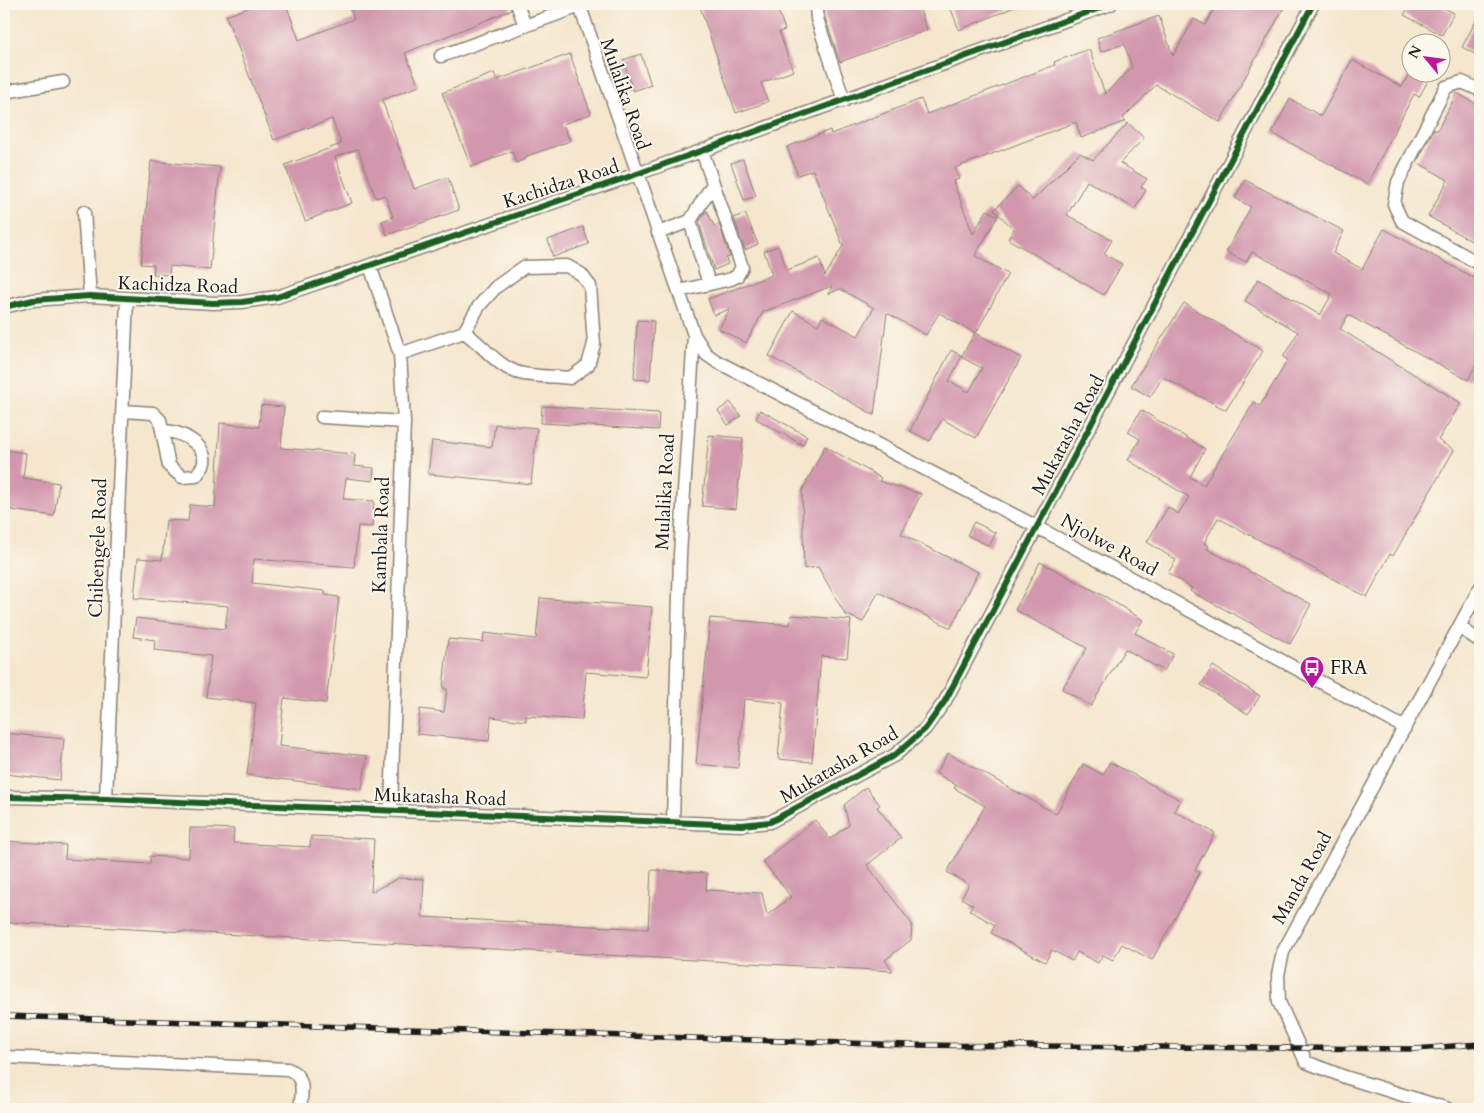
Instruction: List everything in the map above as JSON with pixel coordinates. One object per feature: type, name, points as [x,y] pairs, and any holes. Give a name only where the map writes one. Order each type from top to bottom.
[{"type":"street","points":[[517,4],[525,26]]},
{"type":"street","points":[[816,4],[817,19],[844,101]]},
{"type":"street","name":"Kachidza Road","points":[[4,307],[33,300],[90,296],[205,303],[242,302],[277,297],[637,174],[1111,4]]},
{"type":"street","name":"Mukatasha Road","points":[[4,797],[106,799],[742,825],[770,822],[895,755],[925,729],[945,701],[1312,4]]},
{"type":"street","points":[[441,56],[579,5]]},
{"type":"street","name":"Mulalika Road","points":[[579,5],[694,335],[680,555],[673,822]]},
{"type":"street","points":[[4,92],[63,82]]},
{"type":"street","points":[[1480,90],[1462,82],[1446,86],[1398,182],[1394,204],[1402,221],[1480,264]]},
{"type":"street","points":[[679,291],[737,276],[742,267],[702,151]]},
{"type":"street","points":[[658,233],[690,221],[714,184]]},
{"type":"street","points":[[84,212],[90,296]]},
{"type":"street","points":[[690,221],[709,284]]},
{"type":"street","name":"Kambala Road","points":[[370,266],[400,354],[404,422],[391,810]]},
{"type":"street","points":[[400,354],[464,332],[479,306],[496,287],[524,267],[566,266],[581,274],[590,286],[594,344],[588,365],[570,378],[516,372],[493,358],[478,342],[464,332]]},
{"type":"street","name":"Chibengele Road","points":[[106,799],[128,299]]},
{"type":"street","name":"Njolwe Road","points":[[694,335],[706,354],[716,362],[1037,527],[1405,728]]},
{"type":"street","points":[[123,411],[153,413],[160,420],[163,431]]},
{"type":"street","points":[[322,417],[404,422]]},
{"type":"street","name":"Manda Road","points":[[1448,1109],[1346,1077],[1306,1062],[1279,1002],[1278,975],[1283,952],[1480,588]]},
{"type":"street","points":[[1459,627],[1480,641]]},
{"type":"street","points":[[4,1057],[288,1069],[297,1073],[301,1080],[300,1109]]},
{"type":"building","points":[[258,4],[286,4],[299,40],[354,19],[348,4],[509,4],[511,10],[405,53],[419,86],[382,100],[414,189],[448,177],[459,210],[387,235],[382,221],[393,217],[385,195],[376,198],[358,149],[335,157],[352,203],[305,221],[285,165],[341,144],[332,119],[274,140],[226,16]]},
{"type":"building","points":[[699,4],[776,4],[785,30],[779,32],[793,71],[761,83],[768,102],[736,113]]},
{"type":"building","points":[[830,4],[918,4],[927,30],[840,62],[825,17],[824,6]]},
{"type":"building","points":[[949,4],[1022,4],[959,30]]},
{"type":"building","points":[[1217,4],[1286,4],[1220,122],[1156,85],[1123,118],[1126,121],[1081,138],[1076,122],[955,168],[959,179],[953,181],[973,234],[987,210],[998,216],[975,256],[1008,274],[976,333],[1021,358],[976,438],[942,419],[930,441],[910,431],[951,350],[962,356],[975,333],[939,313],[926,335],[887,313],[874,415],[769,356],[793,311],[818,325],[822,317],[858,336],[874,308],[840,289],[828,294],[832,286],[763,312],[746,343],[719,329],[730,309],[714,315],[708,299],[772,275],[764,251],[778,246],[787,270],[819,258],[825,276],[843,246],[813,170],[798,175],[787,147],[830,130],[831,134],[921,99],[927,114],[1055,65],[1054,62],[1089,49],[1105,94],[1132,67],[1124,44],[1101,52],[1097,38],[1159,16],[1173,56],[1194,19],[1205,25]],"holes":[[[961,357],[982,368],[969,392],[949,381]]]},
{"type":"building","points":[[1410,4],[1436,4],[1454,13],[1444,32],[1436,32],[1404,15]]},
{"type":"building","points":[[1480,13],[1480,57],[1462,47]]},
{"type":"building","points":[[570,54],[591,114],[563,124],[570,141],[527,156],[527,158],[516,163],[512,151],[471,167],[442,93],[494,73],[497,80]]},
{"type":"building","points":[[641,54],[651,85],[633,91],[623,60]]},
{"type":"building","points":[[1352,60],[1402,87],[1405,82],[1427,82],[1419,97],[1414,94],[1367,184],[1272,133],[1290,99],[1321,116]]},
{"type":"building","points":[[1457,93],[1480,106],[1480,246],[1428,216],[1448,180],[1417,162],[1434,129],[1437,131]]},
{"type":"building","points":[[1128,123],[1144,138],[1120,163],[1147,179],[1141,187],[1146,190],[1135,209],[1087,181],[1067,215],[1112,240],[1104,254],[1122,264],[1104,295],[1008,239],[1014,229],[994,210],[1018,186],[1033,200],[1080,153],[1093,160]]},
{"type":"building","points":[[743,159],[756,196],[744,200],[731,163]]},
{"type":"building","points":[[151,161],[220,167],[210,270],[170,266],[169,275],[153,274],[154,265],[141,264]]},
{"type":"building","points":[[1245,180],[1344,231],[1333,253],[1362,269],[1384,229],[1480,281],[1480,357],[1468,380],[1348,315],[1340,329],[1461,403],[1438,440],[1454,450],[1393,556],[1390,554],[1367,597],[1218,518],[1204,543],[1209,546],[1207,549],[1311,604],[1290,644],[1190,591],[1192,588],[1168,573],[1176,560],[1147,542],[1168,507],[1178,514],[1189,497],[1128,460],[1140,439],[1128,432],[1141,410],[1205,449],[1190,477],[1204,485],[1254,402],[1260,406],[1288,360],[1283,357],[1298,332],[1245,301],[1258,279],[1320,315],[1332,294],[1252,252],[1246,262],[1226,252],[1251,207],[1235,198]]},
{"type":"building","points":[[706,211],[714,226],[719,224],[730,257],[726,258],[728,264],[714,270],[699,222]]},
{"type":"building","points":[[745,213],[758,244],[745,250],[734,218]]},
{"type":"building","points":[[583,227],[589,244],[553,257],[548,240]]},
{"type":"building","points":[[1184,303],[1263,351],[1226,410],[1163,377],[1150,397],[1131,386]]},
{"type":"building","points":[[637,320],[654,321],[650,380],[634,379]]},
{"type":"building","points":[[730,402],[741,416],[728,425],[718,411]]},
{"type":"building","points":[[261,405],[284,407],[281,448],[355,454],[354,466],[374,468],[373,481],[346,478],[343,499],[374,501],[372,527],[358,526],[354,567],[254,559],[252,583],[325,591],[325,595],[339,597],[326,703],[284,698],[279,746],[367,756],[362,789],[247,775],[256,703],[206,697],[211,656],[154,650],[155,640],[133,637],[136,618],[225,629],[228,606],[134,598],[138,558],[162,560],[166,520],[188,521],[190,505],[215,507],[220,423],[259,427]]},
{"type":"building","points":[[542,406],[659,413],[658,430],[541,423]]},
{"type":"building","points":[[760,410],[807,436],[803,445],[756,419]]},
{"type":"building","points":[[495,424],[537,428],[531,484],[428,474],[432,441],[492,447]]},
{"type":"building","points":[[709,435],[743,438],[736,509],[702,506]]},
{"type":"building","points":[[825,446],[881,478],[879,481],[921,494],[901,534],[978,572],[951,628],[878,592],[863,622],[845,614],[818,567],[804,569],[802,491]]},
{"type":"building","points":[[4,450],[26,453],[23,478],[59,483],[54,516],[4,509]]},
{"type":"building","points":[[974,522],[996,533],[989,546],[967,535]]},
{"type":"building","points":[[1040,562],[1106,597],[1143,620],[1135,633],[1173,654],[1164,671],[1125,649],[1091,706],[1062,689],[1087,648],[1015,610]]},
{"type":"building","points":[[540,598],[652,607],[646,677],[586,672],[582,720],[526,716],[526,721],[491,717],[489,741],[417,734],[420,709],[444,712],[447,689],[443,688],[448,639],[483,642],[484,633],[536,639]]},
{"type":"building","points":[[791,615],[851,620],[847,658],[821,656],[812,762],[778,759],[783,703],[744,699],[738,768],[696,764],[710,618],[790,625]]},
{"type":"building","points":[[1213,666],[1260,696],[1248,714],[1201,685]]},
{"type":"building","points":[[4,733],[64,739],[60,780],[4,774]]},
{"type":"building","points":[[948,753],[1056,814],[1083,764],[1103,775],[1110,762],[1180,800],[1174,811],[1215,833],[1195,870],[1200,872],[1152,960],[1122,944],[1113,960],[1103,955],[1098,963],[1077,952],[1072,961],[1052,950],[1045,962],[991,933],[995,925],[969,910],[973,905],[961,898],[969,885],[947,872],[985,806],[954,788],[956,785],[936,773]]},
{"type":"building","points":[[866,787],[880,805],[877,807],[901,838],[867,865],[912,924],[911,940],[885,960],[893,971],[4,922],[4,841],[66,845],[65,859],[150,864],[150,856],[189,858],[190,828],[234,829],[233,843],[310,847],[311,836],[374,839],[371,892],[399,878],[424,879],[422,917],[648,929],[651,870],[707,873],[706,890],[762,893],[767,915],[791,897],[763,861],[815,820],[830,839],[849,825],[844,805]]},
{"type":"railway","points":[[4,1016],[908,1045],[1415,1049],[1480,1044]]},
{"type":"cycle path","points":[[4,307],[33,300],[90,296],[213,303],[242,302],[277,297],[637,174],[1111,4]]},
{"type":"cycle path","points":[[4,797],[106,799],[742,825],[770,822],[895,755],[925,729],[945,701],[1313,4]]},
{"type":"place","name":"FRA","points":[[1312,689]]}]
